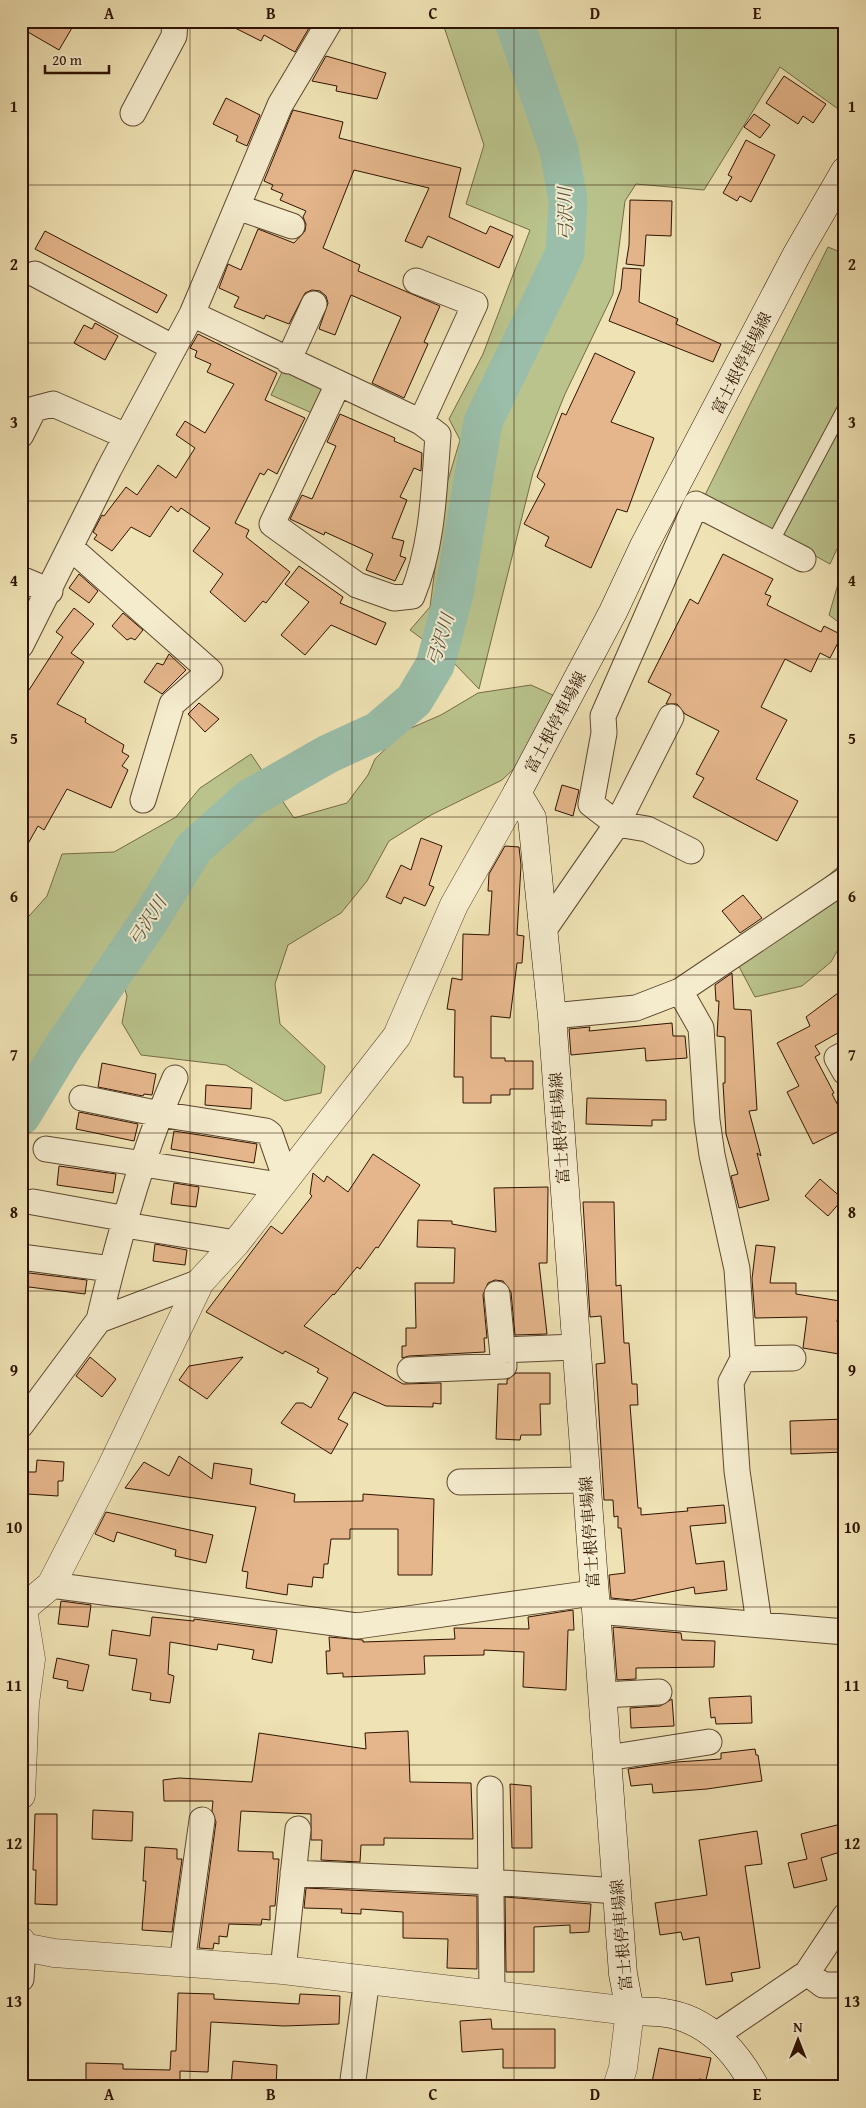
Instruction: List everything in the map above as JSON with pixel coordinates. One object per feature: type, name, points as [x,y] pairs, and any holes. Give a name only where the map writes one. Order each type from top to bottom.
[{"type":"main road","name":"富士根停車場線","points":[[755,2087],[746,2070],[716,2035],[696,2022],[665,2012],[630,2012],[622,1974],[552,1016],[532,818],[517,793],[613,612],[644,546],[797,254],[845,171]]},
{"type":"main road","points":[[21,1795],[25,1703],[31,1659],[22,1610],[51,1585],[110,1470],[200,1282],[236,1242],[397,1036],[454,904],[517,793]]},
{"type":"main road","points":[[22,1944],[93,1958],[182,1962],[283,1970],[630,2012],[623,2068],[617,2087]]},
{"type":"street","points":[[133,113],[174,36],[175,21]]},
{"type":"street","points":[[21,645],[50,591],[126,436],[192,314],[280,105],[330,21]]},
{"type":"street","points":[[237,207],[292,226]]},
{"type":"street","points":[[35,274],[174,348]]},
{"type":"street","points":[[416,281],[475,304],[421,422]]},
{"type":"street","points":[[288,361],[314,304]]},
{"type":"street","points":[[192,314],[288,361],[421,422],[438,436],[432,519],[426,557],[412,596],[394,598],[357,585],[272,524],[338,384]]},
{"type":"street","points":[[21,435],[34,409],[53,404],[126,436]]},
{"type":"street","points":[[691,851],[647,829],[617,824],[591,804],[604,733],[603,716],[696,504],[803,559]]},
{"type":"street","points":[[71,548],[210,671],[172,704],[142,800]]},
{"type":"street","points":[[21,579],[50,591]]},
{"type":"street","points":[[543,931],[617,824],[671,717]]},
{"type":"street","points":[[552,1016],[636,1008],[680,991],[845,880]]},
{"type":"street","points":[[680,991],[701,1028],[707,1120],[712,1156],[737,1269],[743,1359],[731,1382],[737,1471],[759,1623]]},
{"type":"street","points":[[845,1054],[837,1058],[845,1072]]},
{"type":"street","points":[[21,1425],[99,1320],[126,1222],[160,1114],[175,1078]]},
{"type":"street","points":[[46,1149],[144,1166],[282,1181],[270,1134],[266,1131],[160,1114],[82,1098]]},
{"type":"street","points":[[33,1202],[126,1222],[236,1242]]},
{"type":"street","points":[[21,1257],[112,1269]]},
{"type":"street","points":[[99,1320],[200,1282]]},
{"type":"street","points":[[410,1370],[504,1366],[497,1294]]},
{"type":"street","points":[[503,1350],[575,1347]]},
{"type":"street","points":[[743,1359],[793,1358]]},
{"type":"street","points":[[460,1482],[585,1480]]},
{"type":"street","points":[[51,1585],[357,1626],[460,1614],[595,1602],[845,1632]]},
{"type":"street","points":[[603,1695],[659,1692]]},
{"type":"street","points":[[607,1758],[709,1742]]},
{"type":"street","points":[[490,1789],[492,1994]]},
{"type":"street","points":[[182,1962],[202,1820]]},
{"type":"street","points":[[283,1970],[298,1829]]},
{"type":"street","points":[[293,1873],[491,1882],[617,1891]]},
{"type":"street","points":[[716,2035],[807,1972],[845,1916]]},
{"type":"street","points":[[21,1979],[22,1944]]},
{"type":"street","points":[[807,1972],[822,1985],[845,1985]]},
{"type":"street","points":[[352,2087],[367,1979]]},
{"type":"lane","points":[[772,543],[845,406]]},
{"type":"green space","points":[[442,21],[845,21],[845,114],[780,67],[704,190],[636,184],[625,201],[613,294],[565,394],[533,473],[479,689],[451,660],[410,630],[430,607],[445,490],[460,440],[449,419],[483,354],[530,230],[466,204],[484,145]]},
{"type":"green space","points":[[828,247],[845,254],[845,532],[830,564],[705,495]]},
{"type":"green space","points":[[284,368],[324,386],[312,413],[271,395]]},
{"type":"green space","points":[[845,560],[845,627],[829,615]]},
{"type":"green space","points":[[531,685],[579,707],[502,780],[431,815],[389,841],[367,881],[341,913],[288,945],[275,984],[280,1024],[325,1066],[321,1093],[285,1101],[226,1065],[141,1055],[122,1023],[127,996],[110,944],[74,1030],[21,1075],[21,925],[47,896],[62,854],[114,852],[176,817],[200,788],[251,754],[294,818],[347,803],[368,775],[375,759],[404,731],[441,715],[478,693]]},
{"type":"green space","points":[[845,861],[845,937],[831,962],[802,986],[755,997],[734,957]]},
{"type":"building","points":[[21,21],[76,21],[59,50],[21,28]]},
{"type":"building","points":[[221,21],[295,21],[309,28],[295,52],[264,35],[261,41]]},
{"type":"building","points":[[326,56],[386,73],[377,99],[336,91],[337,86],[312,81]]},
{"type":"building","points":[[784,76],[826,104],[813,123],[803,116],[798,124],[766,103]]},
{"type":"building","points":[[226,98],[260,115],[247,146],[236,141],[238,136],[213,124]]},
{"type":"building","points":[[293,110],[343,122],[339,138],[461,168],[449,217],[486,234],[490,226],[513,236],[499,268],[428,236],[422,248],[405,241],[429,188],[354,170],[323,248],[360,265],[358,271],[440,306],[424,342],[428,344],[404,398],[372,383],[401,317],[351,295],[335,335],[319,329],[328,303],[326,296],[320,291],[312,290],[305,293],[289,324],[266,315],[264,319],[234,307],[239,297],[219,288],[228,264],[241,270],[258,229],[294,243],[305,231],[306,224],[303,217],[306,211],[280,200],[283,194],[271,189],[273,185],[264,181]]},
{"type":"building","points":[[754,114],[770,125],[760,138],[744,127]]},
{"type":"building","points":[[746,140],[775,155],[751,202],[740,196],[737,201],[723,193],[732,177],[728,175]]},
{"type":"building","points":[[630,200],[672,201],[671,236],[646,235],[644,266],[626,264],[629,245]]},
{"type":"building","points":[[45,231],[167,295],[157,313],[35,249]]},
{"type":"building","points":[[623,268],[641,269],[639,302],[678,319],[676,324],[721,344],[713,362],[609,321],[621,289]]},
{"type":"building","points":[[95,323],[118,336],[105,360],[74,343],[84,325],[92,329]]},
{"type":"building","points":[[198,334],[277,373],[265,400],[305,418],[277,474],[268,469],[264,475],[260,473],[235,523],[249,530],[246,537],[290,572],[266,603],[263,601],[245,622],[210,592],[223,574],[193,551],[210,528],[181,508],[178,512],[171,506],[150,537],[131,527],[112,551],[94,539],[97,535],[93,532],[102,515],[104,516],[126,487],[137,495],[158,465],[176,478],[195,448],[176,435],[185,421],[205,433],[234,384],[207,372],[211,364],[195,357],[197,351],[190,348]]},
{"type":"building","points":[[595,353],[635,372],[611,422],[654,438],[627,512],[617,509],[591,568],[545,546],[549,537],[524,524],[545,484],[537,477],[562,413],[566,415]]},
{"type":"building","points":[[340,414],[395,438],[394,441],[422,453],[421,471],[414,468],[400,497],[407,500],[392,538],[404,541],[400,556],[406,558],[395,581],[366,570],[373,554],[325,532],[324,535],[290,519],[302,495],[312,499],[336,446],[327,442]]},
{"type":"building","points":[[723,554],[773,579],[765,594],[771,596],[767,605],[821,632],[824,626],[842,635],[830,658],[820,653],[811,672],[785,659],[761,707],[787,720],[756,779],[798,801],[777,841],[693,797],[704,778],[696,774],[719,731],[685,714],[677,704],[666,704],[671,694],[648,682],[690,599],[698,604]]},
{"type":"building","points":[[299,566],[343,597],[340,603],[386,623],[376,645],[331,625],[305,655],[281,635],[309,602],[285,584]]},
{"type":"building","points":[[79,574],[98,591],[89,603],[69,588]]},
{"type":"building","points":[[74,608],[94,624],[71,653],[84,662],[57,704],[86,719],[85,722],[124,745],[122,752],[129,756],[122,766],[128,770],[111,808],[67,789],[44,830],[38,826],[21,856],[21,686],[29,690],[63,637],[56,632]]},
{"type":"building","points":[[123,613],[143,630],[135,640],[131,638],[127,640],[112,626]]},
{"type":"building","points":[[169,654],[186,670],[162,694],[144,682],[157,663],[163,665]]},
{"type":"building","points":[[199,703],[219,719],[205,732],[188,714]]},
{"type":"building","points":[[562,785],[579,790],[573,816],[555,810]]},
{"type":"building","points":[[421,838],[442,846],[429,885],[434,887],[425,906],[404,897],[401,904],[386,897],[401,865],[411,870]]},
{"type":"building","points":[[505,846],[519,847],[521,865],[517,935],[524,936],[522,963],[517,963],[510,1018],[491,1016],[491,1058],[505,1058],[505,1061],[533,1061],[533,1089],[510,1089],[510,1095],[491,1095],[491,1103],[463,1103],[463,1077],[454,1077],[455,1010],[447,1009],[452,978],[462,980],[463,934],[489,935],[492,891],[488,891],[489,874]]},
{"type":"building","points":[[743,895],[762,918],[740,933],[722,911]]},
{"type":"building","points":[[732,973],[734,1009],[751,1010],[757,1110],[749,1111],[761,1156],[757,1153],[769,1200],[739,1208],[731,1176],[738,1174],[726,1134],[723,1083],[725,1083],[725,1037],[717,1036],[719,1001],[716,1001],[715,985]]},
{"type":"building","points":[[838,993],[845,1006],[845,1029],[815,1046],[820,1054],[815,1057],[845,1119],[845,1128],[813,1144],[787,1092],[799,1086],[777,1043],[810,1026],[806,1017]]},
{"type":"building","points":[[672,1023],[673,1036],[685,1036],[687,1058],[646,1061],[645,1048],[571,1055],[569,1029],[590,1027],[589,1031]]},
{"type":"building","points":[[102,1063],[156,1074],[152,1095],[144,1094],[143,1096],[98,1087]]},
{"type":"building","points":[[206,1085],[252,1088],[251,1109],[205,1105]]},
{"type":"building","points":[[587,1098],[666,1100],[666,1120],[652,1120],[652,1126],[586,1124]]},
{"type":"building","points":[[79,1112],[138,1124],[134,1141],[76,1129]]},
{"type":"building","points":[[174,1131],[257,1144],[254,1163],[171,1149]]},
{"type":"building","points":[[373,1154],[420,1185],[378,1248],[376,1247],[360,1269],[357,1267],[334,1295],[304,1326],[403,1384],[441,1383],[441,1404],[433,1403],[433,1407],[386,1406],[354,1392],[338,1419],[348,1424],[331,1454],[281,1423],[296,1403],[303,1403],[311,1408],[328,1378],[317,1372],[319,1369],[285,1351],[283,1354],[206,1312],[271,1226],[282,1234],[309,1200],[312,1196],[310,1194],[313,1173],[324,1182],[327,1176],[348,1192]]},
{"type":"building","points":[[59,1166],[116,1174],[113,1193],[57,1185]]},
{"type":"building","points":[[820,1179],[843,1199],[828,1216],[805,1196]]},
{"type":"building","points":[[174,1183],[199,1187],[196,1207],[171,1204]]},
{"type":"building","points":[[548,1187],[547,1263],[539,1263],[547,1334],[515,1335],[511,1292],[503,1281],[495,1280],[488,1283],[483,1295],[487,1338],[484,1338],[485,1352],[402,1358],[402,1346],[406,1346],[406,1328],[416,1328],[415,1283],[454,1283],[455,1248],[417,1247],[418,1220],[452,1221],[452,1224],[496,1232],[494,1188]]},
{"type":"building","points":[[583,1202],[614,1202],[616,1286],[621,1285],[624,1343],[629,1343],[632,1384],[637,1384],[638,1405],[630,1405],[638,1508],[641,1508],[641,1515],[688,1511],[687,1508],[724,1505],[726,1523],[690,1526],[696,1564],[724,1561],[727,1590],[695,1594],[694,1587],[632,1600],[611,1598],[609,1575],[625,1573],[621,1528],[618,1528],[618,1516],[614,1517],[613,1500],[604,1500],[596,1364],[605,1363],[601,1316],[590,1317]]},
{"type":"building","points":[[155,1244],[187,1250],[185,1265],[153,1261]]},
{"type":"building","points":[[756,1245],[775,1247],[770,1283],[796,1283],[796,1294],[840,1301],[837,1322],[845,1322],[845,1355],[803,1348],[807,1317],[755,1318],[752,1279]]},
{"type":"building","points":[[21,1272],[87,1280],[85,1294],[21,1286]]},
{"type":"building","points":[[90,1357],[116,1379],[102,1397],[76,1376]]},
{"type":"building","points":[[243,1357],[207,1399],[179,1380],[189,1366]]},
{"type":"building","points":[[516,1373],[550,1373],[550,1404],[540,1404],[541,1435],[521,1435],[520,1440],[496,1439],[498,1384],[507,1384],[507,1380]]},
{"type":"building","points":[[845,1419],[845,1452],[791,1454],[790,1421]]},
{"type":"building","points":[[179,1456],[212,1479],[214,1463],[252,1469],[250,1484],[295,1494],[294,1502],[363,1501],[363,1494],[434,1499],[432,1575],[398,1575],[398,1529],[350,1529],[350,1539],[331,1539],[328,1564],[324,1564],[323,1578],[313,1577],[312,1587],[288,1584],[287,1595],[246,1588],[248,1572],[242,1571],[256,1507],[125,1488],[144,1462],[169,1476]]},
{"type":"building","points":[[37,1460],[64,1462],[63,1481],[58,1481],[58,1496],[27,1494],[28,1472],[36,1472]]},
{"type":"building","points":[[106,1512],[213,1535],[206,1563],[175,1556],[176,1550],[117,1532],[114,1542],[95,1534]]},
{"type":"building","points":[[61,1601],[91,1605],[88,1627],[58,1624]]},
{"type":"building","points":[[573,1610],[574,1630],[568,1630],[566,1690],[523,1687],[524,1652],[484,1650],[484,1655],[424,1656],[425,1674],[343,1677],[343,1673],[327,1674],[326,1651],[330,1651],[329,1637],[363,1640],[363,1642],[455,1639],[454,1628],[529,1629],[528,1617]]},
{"type":"building","points":[[152,1617],[194,1621],[194,1619],[277,1630],[272,1663],[252,1659],[254,1650],[218,1644],[217,1650],[170,1642],[168,1674],[174,1676],[170,1703],[150,1700],[151,1693],[132,1690],[137,1659],[109,1655],[112,1630],[150,1636]]},
{"type":"building","points":[[613,1627],[681,1633],[682,1640],[715,1641],[714,1667],[636,1668],[636,1679],[617,1680]]},
{"type":"building","points":[[57,1658],[89,1665],[83,1691],[67,1688],[68,1681],[53,1678]]},
{"type":"building","points":[[751,1696],[752,1723],[716,1724],[715,1717],[711,1718],[709,1698]]},
{"type":"building","points":[[672,1699],[674,1726],[631,1728],[630,1708],[660,1706]]},
{"type":"building","points":[[408,1731],[410,1782],[471,1783],[473,1839],[384,1838],[384,1845],[361,1845],[360,1862],[321,1860],[322,1840],[311,1840],[311,1814],[241,1811],[238,1851],[273,1852],[273,1859],[279,1859],[275,1906],[270,1906],[270,1920],[262,1919],[261,1925],[229,1924],[227,1937],[219,1936],[219,1944],[214,1943],[213,1949],[199,1948],[216,1822],[212,1811],[213,1801],[164,1801],[163,1780],[179,1778],[252,1782],[259,1733],[366,1749],[365,1733]]},
{"type":"building","points":[[755,1749],[756,1755],[758,1755],[762,1781],[707,1789],[653,1793],[652,1784],[631,1786],[628,1769],[677,1762],[721,1759],[721,1753]]},
{"type":"building","points":[[510,1784],[531,1786],[532,1848],[512,1848]]},
{"type":"building","points":[[93,1810],[133,1812],[132,1841],[92,1839]]},
{"type":"building","points":[[35,1814],[57,1814],[57,1905],[35,1904],[36,1870],[33,1870]]},
{"type":"building","points":[[845,1823],[845,1844],[839,1845],[840,1852],[821,1858],[827,1880],[794,1888],[788,1863],[807,1859],[801,1834]]},
{"type":"building","points":[[757,1831],[762,1864],[745,1866],[760,1968],[731,1973],[733,1981],[706,1985],[699,1937],[683,1940],[681,1932],[660,1935],[655,1903],[707,1895],[699,1840]]},
{"type":"building","points":[[145,1847],[177,1849],[177,1859],[182,1859],[172,1932],[142,1930],[146,1881],[143,1881]]},
{"type":"building","points":[[306,1888],[477,1896],[477,1969],[447,1968],[448,1939],[403,1938],[403,1912],[361,1909],[361,1914],[341,1913],[342,1909],[304,1908]]},
{"type":"building","points":[[505,1897],[591,1904],[589,1932],[570,1933],[570,1925],[534,1927],[534,1972],[506,1972]]},
{"type":"building","points":[[178,1993],[214,1994],[214,1999],[299,2004],[300,1994],[340,1996],[339,2024],[284,2026],[211,2022],[208,2072],[180,2071],[180,2087],[96,2087],[96,2084],[86,2084],[86,2063],[123,2064],[123,2069],[170,2070],[171,2051],[176,2051]]},
{"type":"building","points":[[491,2019],[492,2029],[555,2029],[555,2068],[503,2068],[503,2049],[462,2052],[460,2021]]},
{"type":"building","points":[[659,2048],[711,2058],[706,2080],[699,2079],[697,2087],[651,2087]]},
{"type":"building","points":[[233,2061],[277,2065],[276,2087],[231,2087]]},
{"type":"waterway","name":"弓沢川","points":[[21,1116],[63,1047],[151,918],[194,848],[249,799],[328,754],[378,731],[414,700],[435,665],[454,594],[483,422],[565,253],[568,201],[559,150],[514,21]]}]
